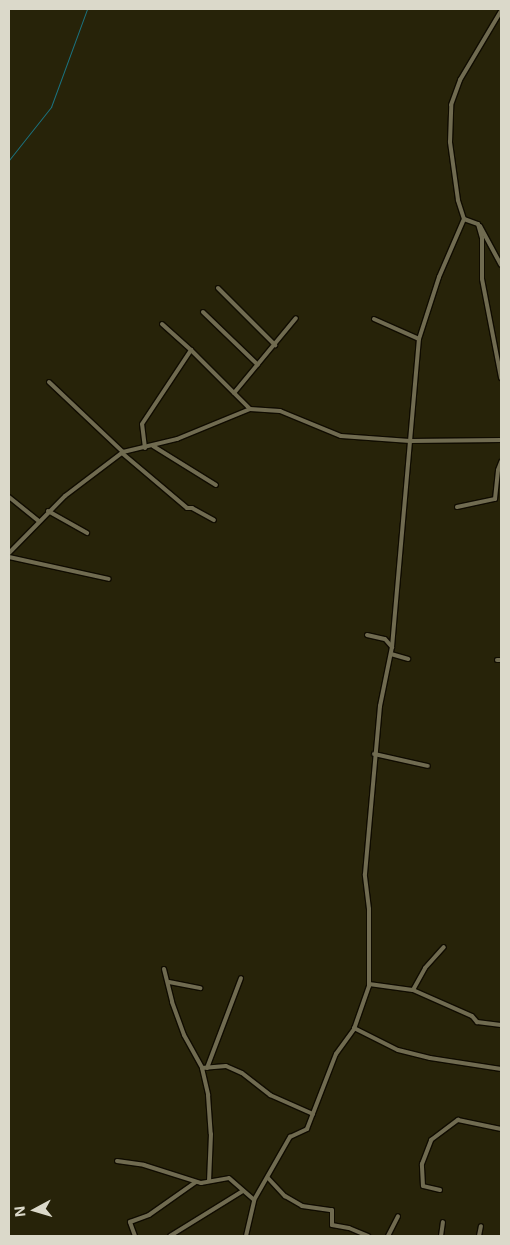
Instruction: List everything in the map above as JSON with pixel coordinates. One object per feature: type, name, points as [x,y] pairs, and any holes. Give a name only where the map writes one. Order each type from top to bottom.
[{"type":"street","points":[[246,1236],[254,1200],[290,1137],[307,1129],[336,1054],[354,1028],[369,984],[369,908],[365,874],[374,754],[380,706],[392,647],[419,339],[439,277],[464,219],[458,200],[450,142],[451,105],[460,80],[501,11]]},
{"type":"street","points":[[464,219],[478,224],[486,234],[501,265]]},
{"type":"street","points":[[478,224],[482,238],[484,293],[501,378]]},
{"type":"street","points":[[218,288],[275,345]]},
{"type":"street","points":[[203,312],[258,365]]},
{"type":"street","points":[[234,393],[296,318]]},
{"type":"street","points":[[374,319],[419,339]]},
{"type":"street","points":[[162,324],[250,408]]},
{"type":"street","points":[[145,448],[142,424],[191,350]]},
{"type":"street","points":[[49,382],[122,453],[187,508],[192,508],[214,520]]},
{"type":"street","points":[[9,553],[48,511],[122,453],[153,446],[250,408],[280,410],[341,436],[410,441],[501,440]]},
{"type":"street","points":[[153,446],[216,485]]},
{"type":"street","points":[[457,507],[495,499],[498,470],[501,462]]},
{"type":"street","points":[[9,497],[39,521]]},
{"type":"street","points":[[48,511],[87,533]]},
{"type":"street","points":[[9,557],[109,579]]},
{"type":"street","points":[[367,635],[385,639],[392,647]]},
{"type":"street","points":[[391,654],[408,659]]},
{"type":"street","points":[[374,754],[428,766]]},
{"type":"street","points":[[413,990],[425,968],[444,947]]},
{"type":"street","points":[[164,968],[169,982],[172,1002],[184,1034],[205,1068],[211,1134],[209,1181]]},
{"type":"street","points":[[205,1068],[241,978]]},
{"type":"street","points":[[169,982],[200,988]]},
{"type":"street","points":[[369,984],[413,990],[472,1016],[477,1022],[501,1025]]},
{"type":"street","points":[[354,1028],[398,1050],[430,1058],[501,1069]]},
{"type":"street","points":[[205,1068],[226,1066],[242,1072],[270,1095],[313,1114]]},
{"type":"street","points":[[440,1190],[423,1186],[422,1164],[431,1140],[458,1120],[501,1129]]},
{"type":"street","points":[[117,1161],[144,1165],[201,1183],[229,1178],[254,1200]]},
{"type":"street","points":[[268,1178],[285,1196],[302,1206],[332,1210],[332,1225],[349,1228],[368,1236]]},
{"type":"street","points":[[135,1236],[130,1222],[149,1215],[196,1182]]},
{"type":"street","points":[[170,1236],[243,1191]]},
{"type":"street","points":[[388,1236],[398,1216]]},
{"type":"street","points":[[441,1236],[442,1222]]},
{"type":"street","points":[[479,1236],[481,1226]]},
{"type":"waterway","points":[[9,160],[51,107],[87,9]]}]
